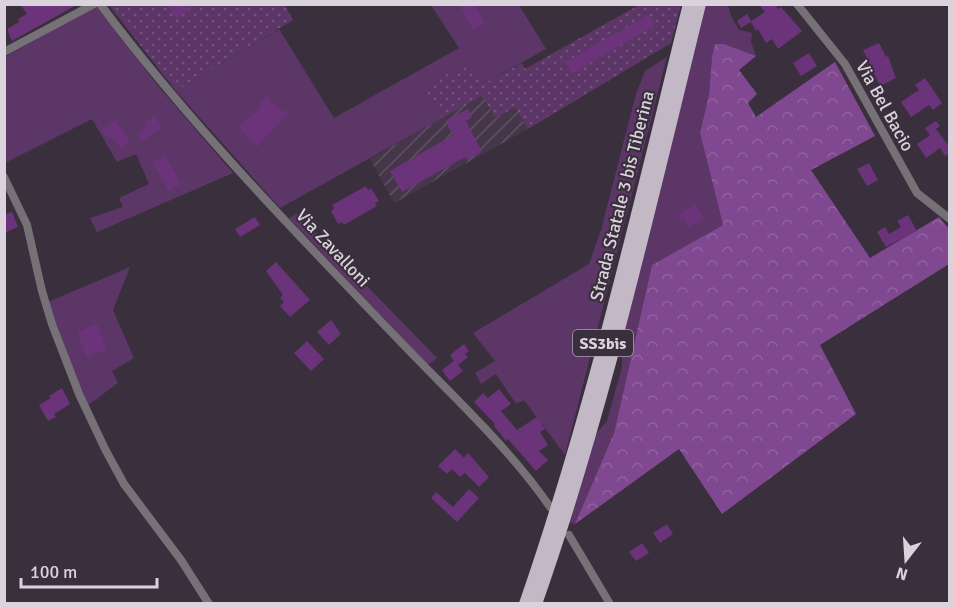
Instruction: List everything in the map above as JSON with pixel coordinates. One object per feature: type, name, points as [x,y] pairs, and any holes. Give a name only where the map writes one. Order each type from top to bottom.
[{"type":"highway","name":"Strada Statale 3 bis Tiberina","points":[[536,603],[574,490],[602,390],[676,80],[689,4]]},
{"type":"highway","name":"Strada Statale 3 bis Tiberina","points":[[525,603],[557,507],[592,388],[676,80],[700,4]]},
{"type":"street","points":[[4,52],[94,4]]},
{"type":"street","name":"Via Zavalloni","points":[[100,4],[131,46],[193,120],[506,453],[550,507]]},
{"type":"street","name":"Via Bel Bacio","points":[[796,4],[845,64],[917,193],[950,219]]},
{"type":"street","points":[[4,177],[27,225],[52,324],[79,394],[105,449],[124,484],[209,603]]},
{"type":"street","points":[[569,535],[610,603]]},
{"type":"shaded area","points":[[109,5],[285,5],[293,20],[176,91]]},
{"type":"shaded area","points":[[431,5],[519,5],[546,49],[483,84],[468,62],[426,88],[442,118],[280,208],[176,91],[279,29],[334,118],[459,48]]},
{"type":"shaded area","points":[[639,5],[681,5],[671,43],[528,129],[515,107],[496,118],[482,96],[442,118],[425,88],[468,61],[483,84],[522,63],[525,69]]},
{"type":"shaded area","points":[[706,5],[728,5],[739,30],[752,33],[751,42],[756,56],[724,44],[716,44],[712,57],[709,94],[700,133],[723,225],[652,265],[614,433],[575,524],[569,522],[596,434],[607,421],[622,367],[622,336]]},
{"type":"shaded area","points":[[96,6],[158,86],[233,173],[97,232],[90,218],[123,207],[119,198],[149,184],[136,154],[117,162],[92,119],[5,163],[5,57]]},
{"type":"shaded area","points":[[667,57],[565,455],[524,400],[516,404],[496,374],[481,384],[475,373],[495,361],[473,333],[589,264],[601,230],[636,94],[645,71]]},
{"type":"shaded area","points":[[482,95],[515,107],[528,129],[394,203],[370,159]]},
{"type":"shaded area","points":[[297,214],[437,358],[428,365],[289,218]]},
{"type":"shaded area","points":[[130,267],[113,310],[134,358],[112,371],[118,383],[87,406],[48,302]]},
{"type":"green space","points":[[715,44],[724,44],[756,56],[739,70],[757,94],[748,103],[756,117],[835,62],[875,136],[811,170],[870,258],[939,217],[949,229],[949,264],[820,345],[856,414],[722,514],[679,449],[575,524],[614,433],[652,265],[723,225],[700,133],[709,94]]},
{"type":"building","points":[[20,4],[78,4],[12,41],[7,29],[27,14]]},
{"type":"building","points":[[167,4],[187,4],[190,10],[176,19]]},
{"type":"building","points":[[459,4],[474,4],[485,23],[473,30]]},
{"type":"building","points":[[759,4],[775,4],[778,9],[781,7],[802,31],[778,49],[772,39],[766,43],[751,22],[741,28],[737,21],[747,14],[751,21],[765,12]]},
{"type":"building","points":[[649,15],[655,25],[572,74],[565,62]]},
{"type":"building","points":[[879,43],[886,57],[888,56],[896,78],[880,86],[863,50]]},
{"type":"building","points":[[809,53],[817,66],[801,76],[793,63]]},
{"type":"building","points":[[925,78],[942,103],[933,110],[929,105],[911,117],[901,102],[919,90],[915,85]]},
{"type":"building","points":[[267,96],[281,111],[283,109],[288,114],[257,147],[239,127],[261,107],[259,104]]},
{"type":"building","points":[[468,109],[472,117],[466,121],[482,152],[467,160],[465,157],[402,192],[390,171],[453,135],[445,121]]},
{"type":"building","points":[[155,116],[162,128],[142,141],[137,133],[147,127],[144,123]]},
{"type":"building","points":[[115,120],[130,142],[121,149],[112,137],[108,139],[101,130]]},
{"type":"building","points":[[936,121],[940,126],[936,129],[950,148],[950,152],[945,156],[940,148],[926,158],[917,144],[930,135],[925,128]]},
{"type":"building","points":[[165,155],[181,184],[169,191],[152,162]]},
{"type":"building","points":[[869,163],[878,180],[867,186],[857,169]]},
{"type":"building","points":[[366,186],[368,190],[371,188],[379,201],[375,203],[377,206],[344,225],[342,222],[338,224],[331,211],[334,209],[332,205]]},
{"type":"building","points":[[696,204],[704,219],[689,227],[684,219],[681,221],[677,215]]},
{"type":"building","points":[[12,212],[18,227],[4,233],[4,215]]},
{"type":"building","points":[[908,215],[917,231],[886,247],[877,232],[885,227],[889,234],[901,227],[897,221]]},
{"type":"building","points":[[255,217],[260,225],[240,237],[235,229]]},
{"type":"building","points":[[276,262],[310,300],[290,317],[280,306],[284,302],[280,298],[283,295],[266,271]]},
{"type":"building","points":[[331,320],[341,334],[329,345],[317,332]]},
{"type":"building","points":[[97,324],[107,349],[87,357],[77,332]]},
{"type":"building","points":[[307,341],[324,359],[311,371],[294,353]]},
{"type":"building","points":[[464,344],[469,351],[465,354],[468,357],[458,365],[463,371],[450,381],[442,370],[454,361],[450,355]]},
{"type":"building","points":[[62,388],[70,404],[54,414],[56,417],[48,421],[39,405]]},
{"type":"building","points":[[499,389],[511,404],[501,411],[517,430],[537,417],[545,429],[540,432],[548,445],[539,451],[548,460],[536,471],[508,439],[506,441],[494,426],[495,424],[474,402],[483,393],[488,398]]},
{"type":"building","points":[[455,449],[464,458],[468,453],[489,477],[479,487],[465,473],[460,477],[452,469],[447,474],[438,466]]},
{"type":"building","points":[[469,489],[479,498],[457,522],[431,498],[436,492],[453,507]]},
{"type":"building","points":[[667,524],[673,534],[660,543],[653,533]]},
{"type":"building","points":[[642,543],[649,553],[636,561],[629,552]]}]
